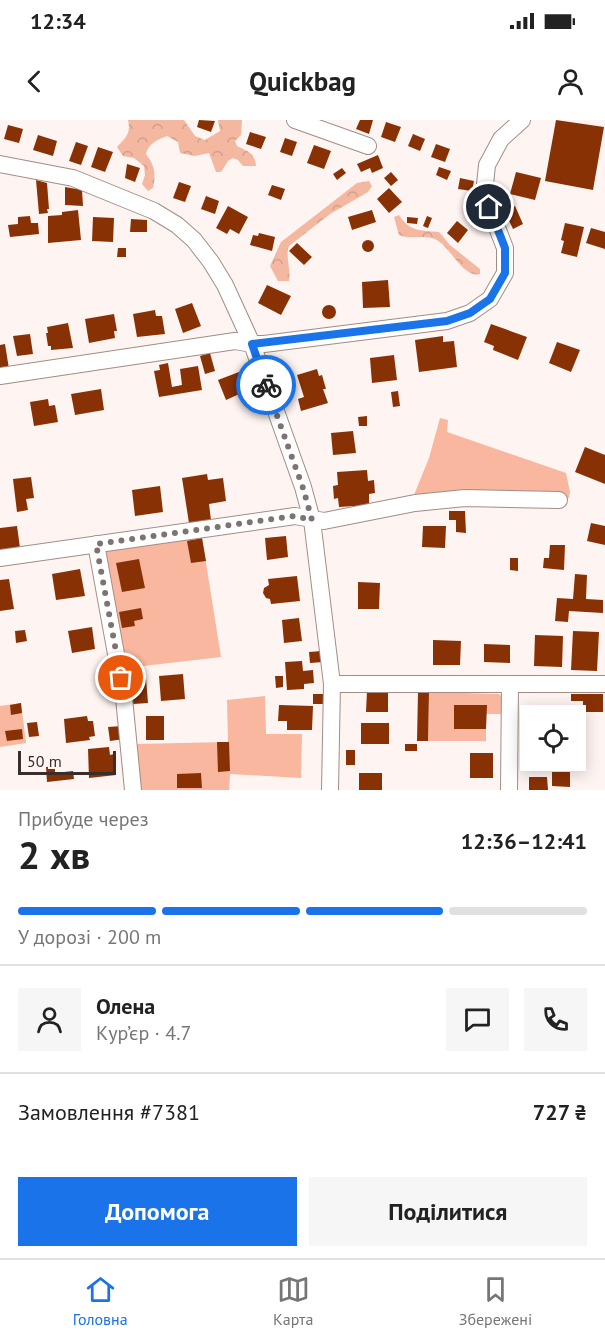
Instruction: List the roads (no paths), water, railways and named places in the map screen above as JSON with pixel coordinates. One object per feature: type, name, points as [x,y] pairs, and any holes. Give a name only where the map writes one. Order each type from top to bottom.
[{"type":"street","points":[[295,120],[368,147]]},
{"type":"street","points":[[0,376],[235,340],[252,344],[447,321],[470,313],[490,299],[505,273],[505,248],[484,194],[487,165],[501,139],[522,120]]},
{"type":"street","points":[[0,164],[73,178],[154,211],[177,225],[194,240],[225,285],[252,344],[303,488],[312,520],[332,684],[330,790]]},
{"type":"street","points":[[0,558],[295,516],[324,521],[415,502],[465,498],[559,500]]},
{"type":"street","points":[[96,544],[124,698],[133,790]]},
{"type":"street","points":[[332,684],[605,684]]},
{"type":"street","points":[[509,790],[510,685]]}]
